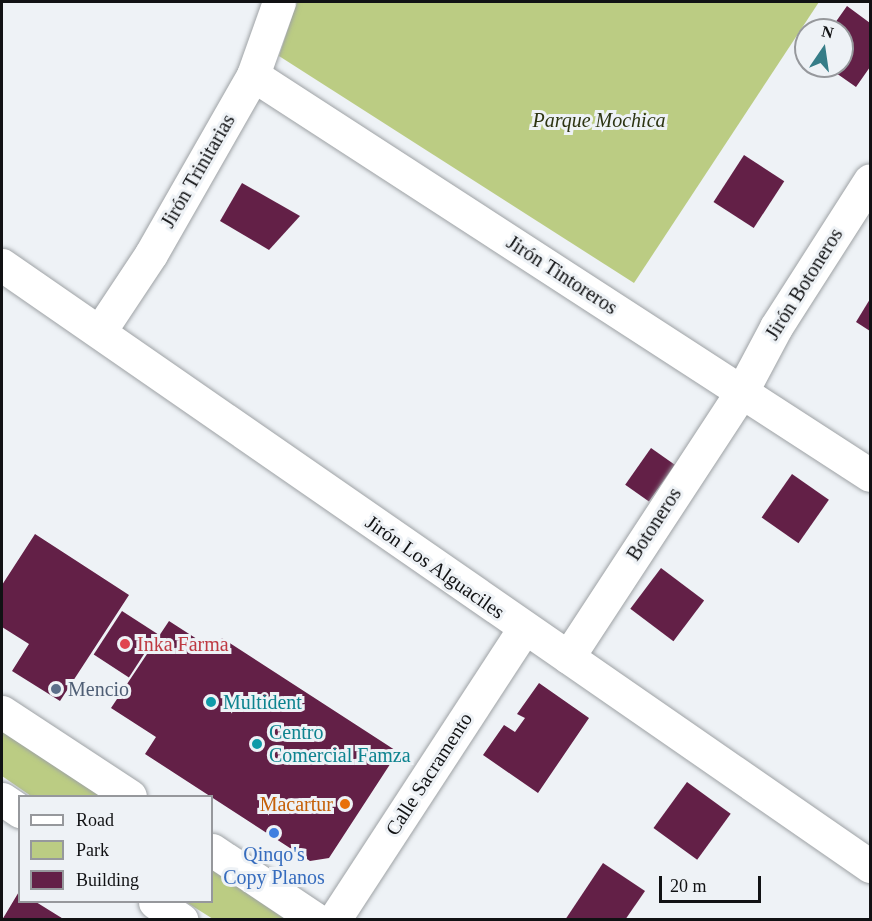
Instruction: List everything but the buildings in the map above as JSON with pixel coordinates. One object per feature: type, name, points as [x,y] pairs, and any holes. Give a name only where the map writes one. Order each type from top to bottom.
[{"type":"street","name":"Jirón Trinitarias","points":[[100,331],[151,254],[254,75],[279,2]]},
{"type":"street","name":"Jirón Tintoreros","points":[[254,75],[870,476]]},
{"type":"street","name":"Jirón Botoneros","points":[[742,391],[776,327],[870,180]]},
{"type":"street","name":"Jirón Los Alguaciles","points":[[2,265],[100,331],[524,629],[870,866]]},
{"type":"street","name":"Botoneros","points":[[568,657],[742,391]]},
{"type":"street","name":"Calle Sacramento","points":[[334,920],[524,629]]},
{"type":"street","points":[[2,712],[128,795]]},
{"type":"street","points":[[2,799],[18,810]]},
{"type":"street","points":[[213,851],[317,920]]},
{"type":"street","points":[[156,903],[182,920]]},
{"type":"green space","name":"Parque Mochica","points":[[297,2],[819,2],[808,18],[794,18],[794,40],[634,283],[279,56]]},
{"type":"green space","points":[[2,730],[100,795],[30,795],[2,776]]},
{"type":"green space","points":[[213,871],[285,919],[213,919],[188,903],[213,903]]},
{"type":"place","name":"Inka Farma","points":[[125,644]]},
{"type":"place","name":"Mencio","points":[[56,689]]},
{"type":"place","name":"Multident","points":[[211,702]]},
{"type":"place","name":"Centro Comercial Famza","points":[[257,744]]},
{"type":"place","name":"Macartur","points":[[345,804]]},
{"type":"place","name":"Qinqo's Copy Planos","points":[[274,833]]}]
